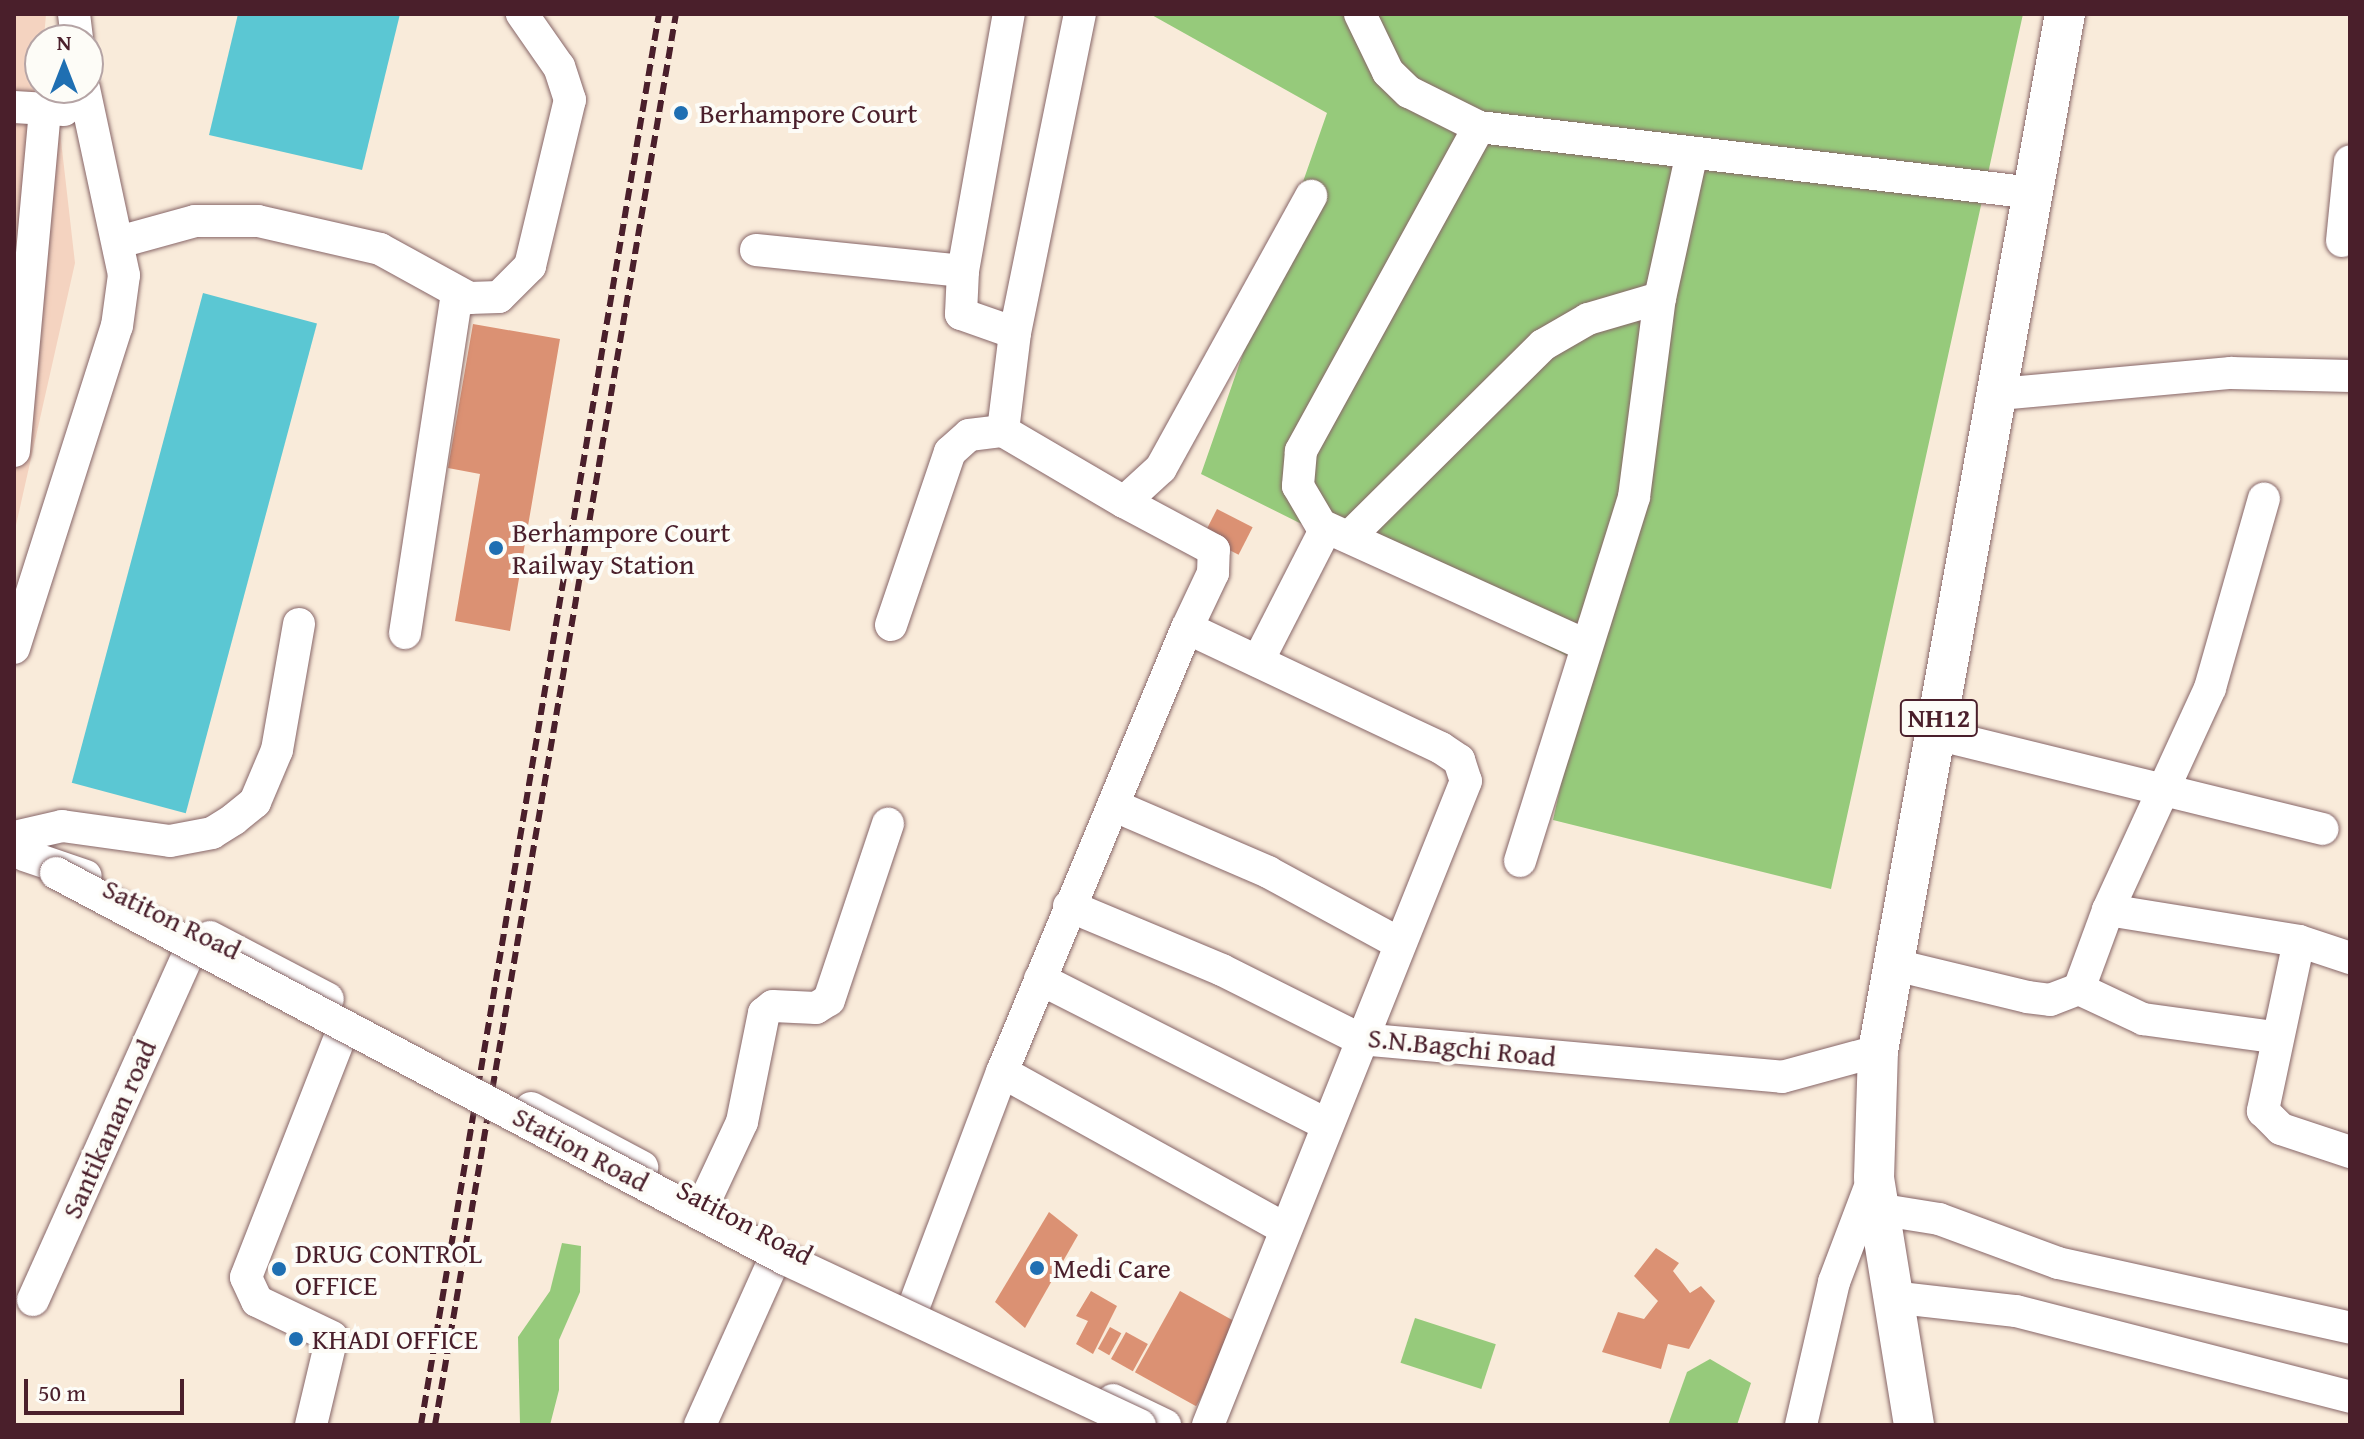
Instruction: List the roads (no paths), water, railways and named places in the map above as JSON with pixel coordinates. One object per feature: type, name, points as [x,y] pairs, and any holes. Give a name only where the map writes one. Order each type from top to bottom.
[{"type":"main road","name":"NH12","points":[[1914,1425],[1875,1193],[1878,1051],[1891,964],[1999,394],[2065,14]]},
{"type":"street","points":[[119,242],[195,221],[258,221],[380,249],[457,293],[488,301],[524,277],[566,134],[566,86],[522,14]]},
{"type":"street","points":[[1009,14],[963,271],[961,314],[1015,333]]},
{"type":"street","points":[[1003,431],[1015,333],[1080,14]]},
{"type":"street","points":[[1360,14],[1388,72],[1409,92],[1479,127],[1691,157],[2033,193]]},
{"type":"street","points":[[14,451],[29,108],[58,104]]},
{"type":"street","points":[[14,648],[117,326],[124,275],[87,104]]},
{"type":"street","points":[[1479,127],[1301,451],[1302,502],[1338,533],[1585,645]]},
{"type":"street","points":[[1520,861],[1585,645],[1634,497],[1660,298],[1691,157]]},
{"type":"street","points":[[2342,241],[2350,161]]},
{"type":"street","points":[[1124,502],[1161,468],[1311,196]]},
{"type":"street","points":[[756,250],[963,271]]},
{"type":"street","points":[[405,633],[457,293]]},
{"type":"street","points":[[1258,661],[1338,533],[1543,345],[1588,319],[1660,298]]},
{"type":"street","points":[[1999,394],[2231,373],[2350,376]]},
{"type":"street","points":[[891,625],[950,452],[969,435],[1003,431],[1124,502],[1214,550],[1213,573],[1187,628],[1115,806],[1069,906],[1002,1072],[914,1306]]},
{"type":"street","points":[[2079,989],[2108,910],[2167,786],[2228,642],[2264,499]]},
{"type":"street","points":[[36,857],[62,826],[170,841],[212,833],[255,802],[277,750],[299,624]]},
{"type":"street","points":[[1187,628],[1441,748],[1464,770],[1440,856],[1399,943],[1324,1123],[1208,1425]]},
{"type":"street","points":[[1936,734],[2167,786],[2323,829]]},
{"type":"street","points":[[1115,806],[1268,872],[1399,943]]},
{"type":"street","points":[[705,1201],[742,1122],[764,1013],[773,1006],[816,1008],[829,1000],[888,824]]},
{"type":"street","name":"Station Road","points":[[36,857],[51,886],[187,958],[574,1153],[772,1265],[1110,1425]]},
{"type":"street","name":"Station Road","points":[[36,857],[785,1259],[1140,1425]]},
{"type":"street","name":"Satiton Road","points":[[36,857],[705,1201],[914,1306],[1165,1425]]},
{"type":"street","name":"S.N.Bagchi Road","points":[[1069,906],[1222,970],[1360,1039],[1782,1077],[1878,1051]]},
{"type":"street","points":[[2108,910],[2299,941],[2350,958]]},
{"type":"street","points":[[2299,941],[2273,1037],[2262,1103],[2268,1119],[2350,1152]]},
{"type":"street","name":"Santikanan road","points":[[33,1300],[187,958]]},
{"type":"street","points":[[1891,964],[2027,997],[2050,1000],[2079,989],[2143,1019],[2273,1037]]},
{"type":"street","points":[[1040,979],[1324,1123]]},
{"type":"street","points":[[311,1425],[332,1337],[257,1301],[246,1277],[341,1035]]},
{"type":"street","points":[[1002,1072],[1284,1228]]},
{"type":"street","points":[[1801,1425],[1834,1282],[1875,1193],[2058,1263],[2350,1328]]},
{"type":"street","points":[[700,1425],[772,1265]]},
{"type":"street","points":[[1891,1297],[2016,1311],[2350,1397]]},
{"type":"water","points":[[238,14],[400,14],[362,170],[209,135]]},
{"type":"water","points":[[203,293],[317,324],[186,813],[72,783]]},
{"type":"railway","points":[[421,1425],[659,14]]},
{"type":"railway","points":[[435,1425],[676,14]]},
{"type":"place","name":"Berhampore Court","points":[[681,113]]},
{"type":"place","name":"Berhampore Court Railway Station","points":[[496,548]]},
{"type":"place","name":"Medi Care","points":[[1037,1268]]},
{"type":"place","name":"DRUG CONTROL OFFICE","points":[[279,1269]]},
{"type":"place","name":"KHADI OFFICE","points":[[296,1339]]}]
